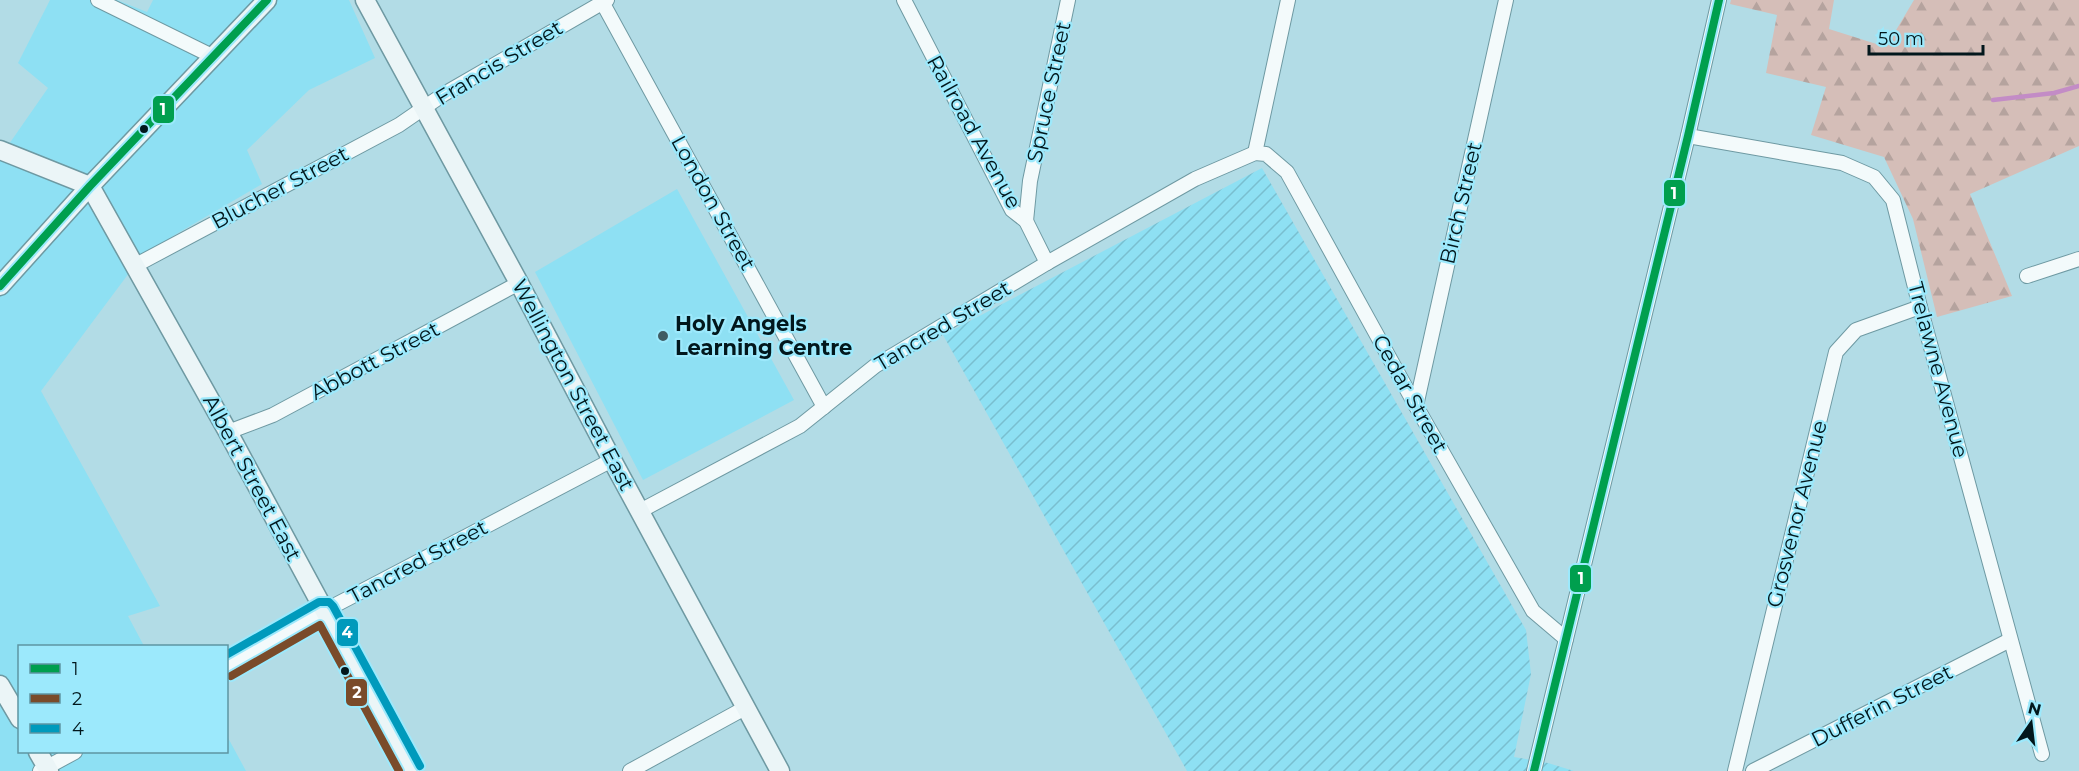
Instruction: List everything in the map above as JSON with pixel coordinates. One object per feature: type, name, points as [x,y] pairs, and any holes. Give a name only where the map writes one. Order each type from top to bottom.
[{"type":"main road","points":[[0,286],[90,186],[267,0]]},
{"type":"main road","name":"Wellington Street East","points":[[365,0],[780,771]]},
{"type":"main road","points":[[0,150],[90,186]]},
{"type":"main road","name":"Albert Street East","points":[[90,186],[228,432],[411,771]]},
{"type":"main road","points":[[0,685],[18,716]]},
{"type":"street","points":[[98,0],[212,56]]},
{"type":"street","name":"Railroad Avenue","points":[[904,0],[1012,210],[1026,221],[1047,263]]},
{"type":"street","name":"Spruce Street","points":[[1026,221],[1030,182],[1068,0]]},
{"type":"street","points":[[1255,153],[1288,0]]},
{"type":"street","name":"Birch Street","points":[[1416,406],[1506,0]]},
{"type":"street","points":[[1534,771],[1719,0]]},
{"type":"street","name":"Francis Street","points":[[423,108],[604,1]]},
{"type":"street","name":"London Street","points":[[604,1],[824,406]]},
{"type":"street","name":"Blucher Street","points":[[136,265],[399,125],[423,108]]},
{"type":"street","name":"Trelawne Avenue","points":[[1688,136],[1842,163],[1874,177],[1893,200],[2042,754]]},
{"type":"street","name":"Tancred Street","points":[[640,511],[800,426],[875,366],[1047,263],[1195,178],[1255,153]]},
{"type":"street","name":"Cedar Street","points":[[1255,153],[1266,154],[1287,172],[1416,406],[1533,611],[1566,639]]},
{"type":"street","points":[[2026,276],[2079,260]]},
{"type":"street","name":"Abbott Street","points":[[228,432],[273,415],[519,283]]},
{"type":"street","name":"Grosvenor Avenue","points":[[1735,771],[1836,352],[1856,330],[1920,307]]},
{"type":"street","name":"Tancred Street","points":[[228,666],[324,611],[612,460]]},
{"type":"street","name":"Dufferin Street","points":[[1753,771],[2010,640]]},
{"type":"street","points":[[630,771],[745,708]]},
{"type":"street","points":[[43,765],[73,753]]},
{"type":"shaded area","points":[[50,0],[117,0],[147,12],[153,0],[349,0],[375,58],[309,90],[247,150],[262,184],[173,236],[129,273],[41,391],[160,606],[128,616],[143,645],[18,645],[18,753],[228,753],[228,738],[246,771],[0,771],[0,157],[48,88],[18,63]]},
{"type":"shaded area","points":[[1262,168],[1526,630],[1531,674],[1514,757],[1548,763],[1574,771],[1187,771],[943,335]]},
{"type":"shaded area","name":"Holy Angels Learning Centre","points":[[677,189],[794,400],[643,480],[535,272]]},
{"type":"green space","points":[[1731,0],[1834,0],[1829,29],[1886,47],[1914,0],[2079,0],[2079,146],[1970,194],[2012,296],[1937,317],[1913,219],[1884,157],[1811,135],[1826,87],[1766,73],[1777,15],[1730,4]]},
{"type":"waterway","points":[[1993,100],[2054,93],[2079,86]]},
{"type":"transit line","name":"1","points":[[0,286],[90,186],[267,0]]},
{"type":"transit line","name":"1","points":[[1534,771],[1719,0]]},
{"type":"transit line","name":"4","points":[[228,654],[319,602],[329,602],[420,766]]},
{"type":"transit line","name":"2","points":[[231,676],[320,625],[399,771]]},
{"type":"place","name":"Holy Angels Learning Centre","points":[[663,336]]}]
